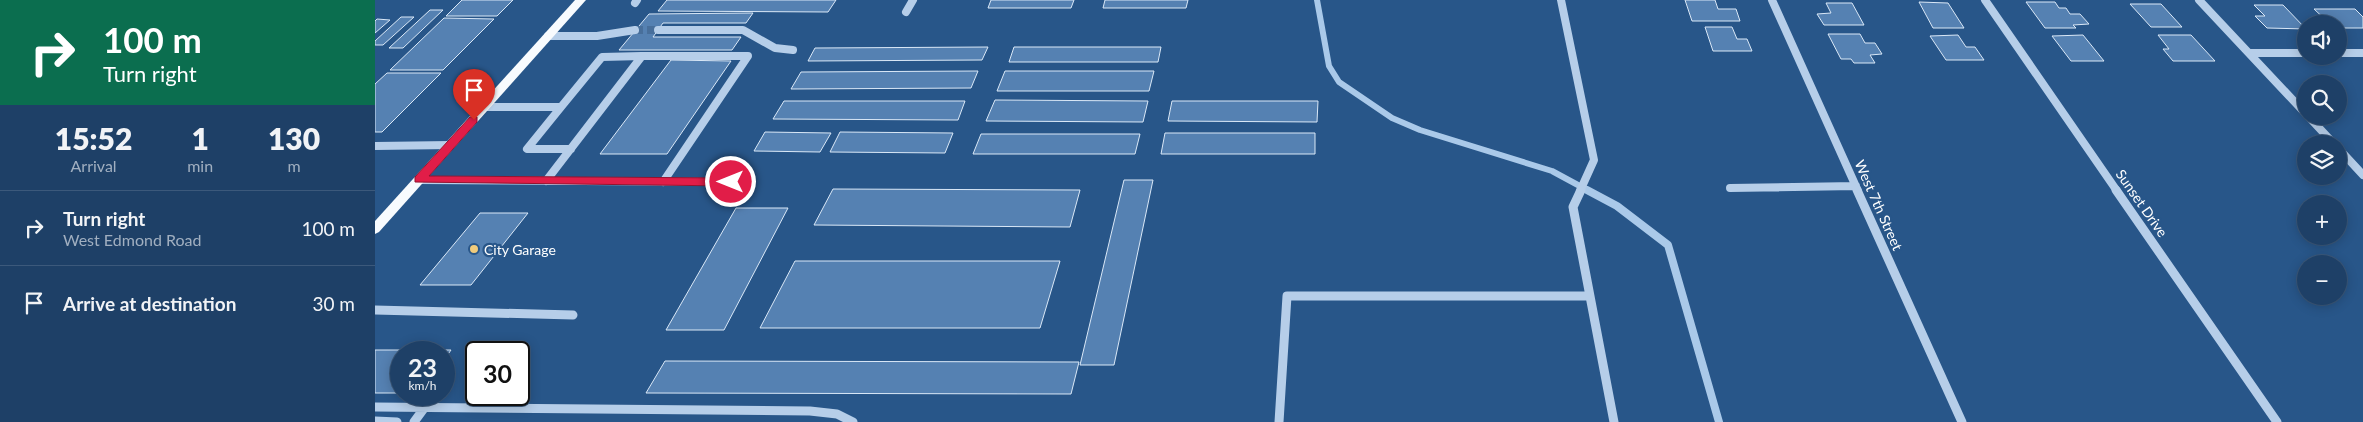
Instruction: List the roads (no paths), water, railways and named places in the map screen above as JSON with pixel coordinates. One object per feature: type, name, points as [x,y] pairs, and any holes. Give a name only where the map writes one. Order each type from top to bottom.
[{"type":"main road","points":[[375,229],[581,0]]},
{"type":"street","points":[[906,12],[913,0]]},
{"type":"street","points":[[1561,0],[1594,160],[1573,207],[1614,422]]},
{"type":"street","name":"West 7th Street","points":[[1772,0],[1962,422]]},
{"type":"street","name":"Sunset Drive","points":[[1985,0],[2277,422]]},
{"type":"street","points":[[2199,0],[2297,104]]},
{"type":"street","points":[[549,36],[597,36],[635,30]]},
{"type":"street","points":[[658,30],[743,30],[775,48],[793,50]]},
{"type":"street","points":[[2249,53],[2297,53]]},
{"type":"street","points":[[2347,53],[2363,53]]},
{"type":"street","points":[[545,181],[642,56]]},
{"type":"street","points":[[571,149],[527,149],[602,57],[747,56],[663,182]]},
{"type":"street","points":[[485,107],[561,108]]},
{"type":"street","points":[[2316,125],[2326,135]]},
{"type":"street","points":[[375,155],[379,146],[451,145]]},
{"type":"street","points":[[2347,158],[2363,175]]},
{"type":"street","points":[[419,180],[731,182]]},
{"type":"street","points":[[1730,188],[1856,186]]},
{"type":"street","points":[[1279,422],[1287,296],[1590,296]]},
{"type":"street","points":[[375,310],[573,314]]},
{"type":"street","points":[[414,422],[425,407]]},
{"type":"street","points":[[375,408],[826,412],[848,418],[853,422]]},
{"type":"street","points":[[375,421],[397,422]]},
{"type":"waterway","points":[[1317,0],[1329,66],[1339,82],[1392,118],[1420,130],[1552,171],[1589,191]]},
{"type":"waterway","points":[[1587,190],[1617,206],[1668,245],[1719,422]]},
{"type":"tunnel","points":[[635,30],[658,30]]},
{"type":"place","name":"City Garage","points":[[474,249]]}]
